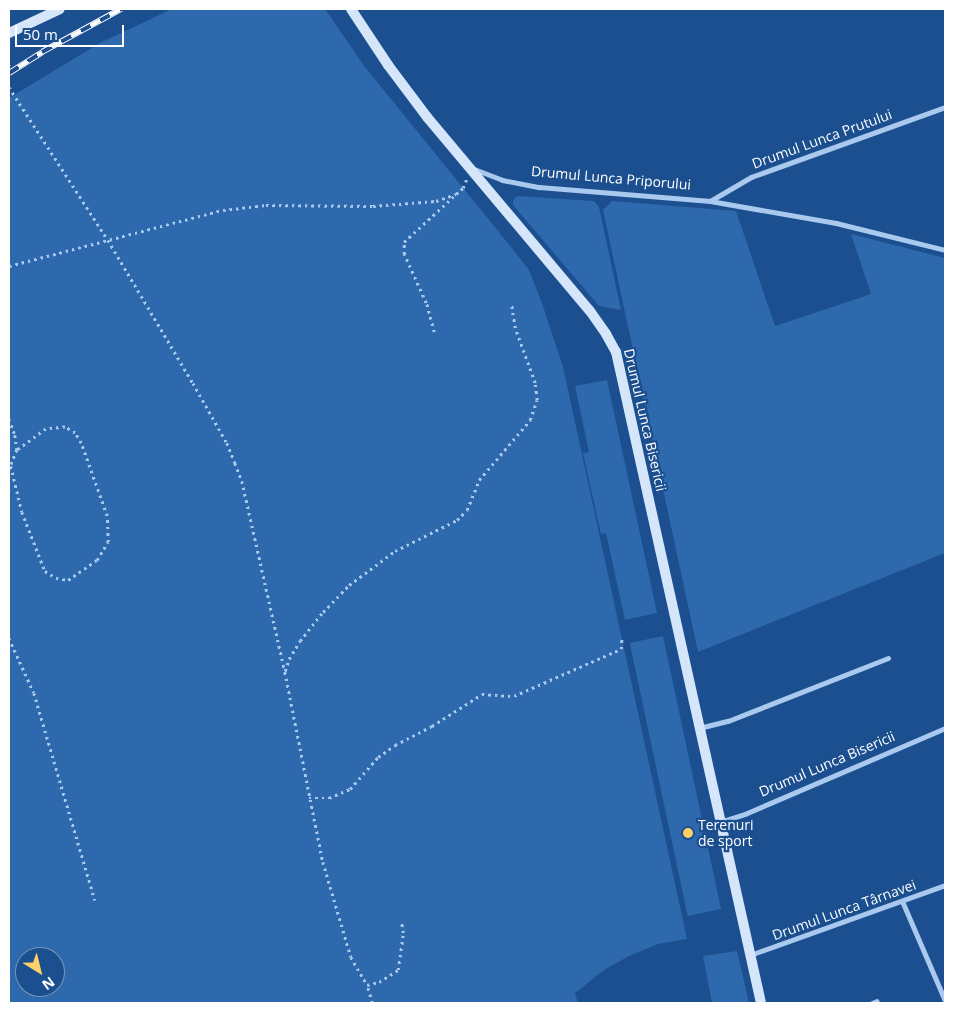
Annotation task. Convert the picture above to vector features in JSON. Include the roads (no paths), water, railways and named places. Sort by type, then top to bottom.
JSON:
[{"type":"street","points":[[9,33],[60,9]]},
{"type":"street","name":"Drumul Lunca Priporului","points":[[351,9],[411,97],[466,165],[502,180],[539,187],[710,201],[836,223],[945,250]]},
{"type":"street","name":"Drumul Lunca Prutului","points":[[710,201],[751,177],[945,107]]},
{"type":"street","name":"Drumul Lunca Bisericii","points":[[466,165],[590,311],[616,352],[626,390],[698,728],[761,1003]]},
{"type":"street","points":[[698,728],[728,721],[888,658]]},
{"type":"street","name":"Drumul Lunca Bisericii","points":[[720,822],[747,813],[945,728]]},
{"type":"street","name":"Drumul Lunca Târnavei","points":[[750,955],[945,885]]},
{"type":"street","points":[[902,901],[945,1001]]},
{"type":"railway","points":[[9,73],[42,52],[121,9]]},
{"type":"place","name":"Terenuri de sport","points":[[688,833]]}]
